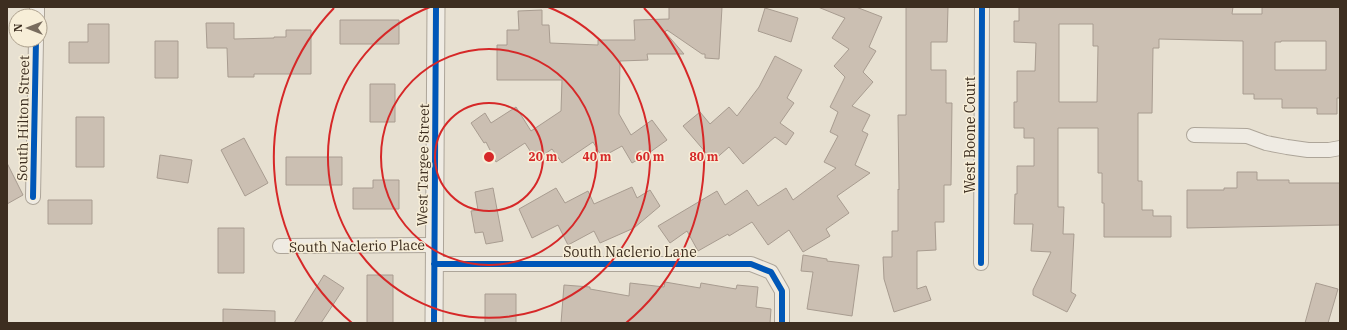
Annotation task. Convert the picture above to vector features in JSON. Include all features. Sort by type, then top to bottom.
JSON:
[{"type":"street","name":"West Targee Street","points":[[434,323],[436,7]]},
{"type":"street","name":"West Boone Court","points":[[981,263],[982,7]]},
{"type":"street","name":"South Hilton Street","points":[[34,197],[36,48]]},
{"type":"street","points":[[1194,135],[1247,136],[1266,143],[1308,150],[1329,150],[1340,148]]},
{"type":"street","name":"South Naclerio Place","points":[[280,246],[434,245]]},
{"type":"street","name":"South Naclerio Lane","points":[[434,264],[751,264],[771,272],[782,291],[782,323]]},
{"type":"building","points":[[669,7],[722,7],[719,59],[705,58],[705,54],[702,54],[667,30],[665,32],[684,54],[647,54],[648,60],[620,61],[619,114],[631,135],[652,120],[667,140],[632,163],[622,146],[602,157],[593,142],[562,163],[552,149],[536,160],[525,143],[496,162],[486,142],[484,143],[471,123],[485,113],[491,123],[516,107],[531,131],[561,111],[562,80],[497,80],[497,45],[507,45],[507,30],[519,30],[518,11],[542,10],[542,25],[549,25],[550,43],[598,45],[598,40],[635,40],[634,20],[669,19]]},
{"type":"building","points":[[818,7],[856,7],[882,17],[869,47],[876,51],[863,72],[873,82],[852,106],[870,115],[862,131],[868,134],[855,165],[870,173],[837,196],[849,213],[826,229],[830,236],[803,252],[789,230],[768,245],[752,222],[729,236],[728,234],[698,251],[687,231],[670,243],[658,226],[717,191],[725,205],[747,190],[758,206],[786,188],[793,200],[836,168],[824,162],[838,136],[830,132],[838,112],[830,107],[845,77],[834,66],[849,49],[832,38],[845,18]]},
{"type":"building","points":[[906,7],[948,7],[947,42],[931,42],[931,70],[946,70],[946,103],[952,103],[951,185],[944,185],[944,222],[935,222],[936,250],[917,251],[917,289],[926,286],[931,300],[894,312],[884,279],[883,257],[892,257],[892,231],[898,231],[898,115],[906,115]]},
{"type":"building","points":[[1019,7],[1233,7],[1232,14],[1262,14],[1262,7],[1340,7],[1340,98],[1337,98],[1337,114],[1317,114],[1317,108],[1282,108],[1282,99],[1254,99],[1254,94],[1243,94],[1243,41],[1159,39],[1159,48],[1153,48],[1152,113],[1138,113],[1138,181],[1142,181],[1142,210],[1153,210],[1153,216],[1171,216],[1171,237],[1104,237],[1102,173],[1098,173],[1098,128],[1058,128],[1058,207],[1064,207],[1063,234],[1074,234],[1071,292],[1076,295],[1067,312],[1033,295],[1033,290],[1051,252],[1031,251],[1033,224],[1014,224],[1015,194],[1017,194],[1017,166],[1034,166],[1034,138],[1024,138],[1024,128],[1014,128],[1014,102],[1017,102],[1017,71],[1035,71],[1036,43],[1014,42],[1014,21],[1019,21]],"holes":[[[1059,24],[1093,24],[1093,46],[1098,46],[1097,102],[1059,102]],[[1326,41],[1326,70],[1275,70],[1275,42]]]},
{"type":"building","points":[[765,8],[798,18],[791,42],[758,31]]},
{"type":"building","points":[[340,20],[399,20],[399,44],[340,44]]},
{"type":"building","points":[[206,23],[234,23],[234,39],[286,37],[286,30],[311,30],[311,74],[254,74],[254,77],[228,77],[227,48],[207,48]]},
{"type":"building","points":[[88,24],[109,24],[109,63],[69,63],[69,42],[88,42]]},
{"type":"building","points":[[155,41],[178,41],[178,78],[155,78]]},
{"type":"building","points":[[775,56],[802,70],[787,98],[794,103],[780,123],[794,133],[786,145],[775,137],[743,164],[729,147],[713,161],[683,126],[700,112],[710,124],[729,107],[737,116],[759,87]]},
{"type":"building","points":[[370,84],[395,84],[395,122],[370,122]]},
{"type":"building","points":[[76,117],[104,117],[104,167],[76,167]]},
{"type":"building","points":[[244,138],[268,183],[245,196],[221,150]]},
{"type":"building","points":[[160,155],[192,160],[188,183],[157,178]]},
{"type":"building","points":[[286,157],[342,157],[342,185],[286,185]]},
{"type":"building","points":[[7,163],[23,195],[7,204]]},
{"type":"building","points":[[1237,172],[1257,172],[1257,180],[1289,180],[1289,183],[1340,183],[1340,225],[1187,228],[1187,190],[1224,190],[1224,188],[1237,188]]},
{"type":"building","points":[[373,180],[399,180],[399,209],[353,209],[353,188],[373,188]]},
{"type":"building","points":[[632,187],[637,198],[650,190],[660,206],[634,228],[600,243],[594,231],[568,245],[558,225],[532,238],[519,209],[556,188],[565,203],[588,191],[594,204]]},
{"type":"building","points":[[493,188],[503,241],[486,244],[483,232],[475,233],[471,211],[478,210],[475,192]]},
{"type":"building","points":[[48,200],[92,200],[92,224],[48,224]]},
{"type":"building","points":[[218,228],[244,228],[244,273],[218,273]]},
{"type":"building","points":[[803,255],[827,259],[827,261],[859,265],[852,316],[807,309],[813,272],[801,271]]},
{"type":"building","points":[[324,275],[344,288],[321,323],[294,323]]},
{"type":"building","points":[[367,275],[393,275],[393,323],[367,323]]},
{"type":"building","points":[[665,282],[700,288],[701,283],[736,289],[737,285],[758,287],[756,307],[771,309],[770,323],[561,323],[564,285],[590,287],[590,289],[629,296],[630,283],[664,287]]},
{"type":"building","points":[[1316,283],[1338,289],[1328,323],[1305,323]]},
{"type":"building","points":[[485,294],[516,294],[516,323],[485,323]]},
{"type":"building","points":[[223,309],[275,311],[275,323],[223,323]]},
{"type":"cycle path","points":[[434,323],[436,7]]},
{"type":"cycle path","points":[[981,263],[982,7]]},
{"type":"cycle path","points":[[33,197],[36,48]]},
{"type":"cycle path","points":[[434,264],[751,264],[771,272],[782,291],[782,323]]}]
